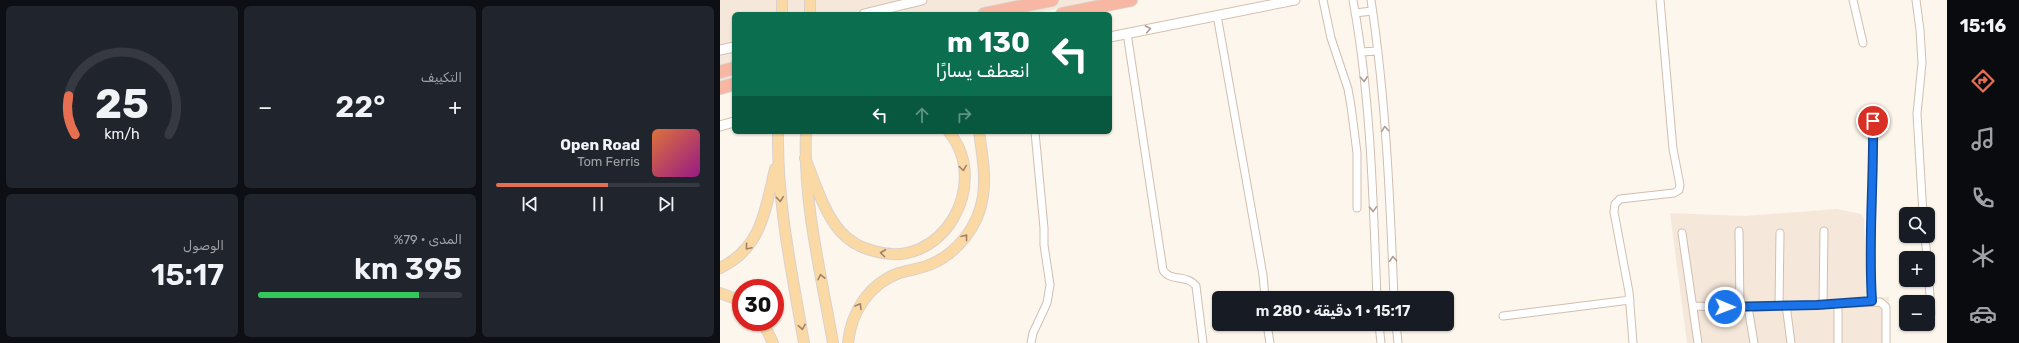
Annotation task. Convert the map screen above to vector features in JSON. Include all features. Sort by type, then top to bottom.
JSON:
[{"type":"highway","points":[[994,12],[1052,0]]},
{"type":"highway","points":[[1072,12],[1131,0]]},
{"type":"highway","points":[[720,72],[732,69]]},
{"type":"highway","points":[[720,88],[732,85]]},
{"type":"main road","points":[[778,134],[778,184],[784,231],[804,343]]},
{"type":"main road","points":[[806,134],[805,158],[813,233],[833,343]]},
{"type":"main road","points":[[805,158],[832,221],[841,232],[852,242],[865,249],[879,253],[893,254],[908,252],[922,248],[939,236],[948,227],[957,212],[963,194],[964,169],[962,157],[950,134]]},
{"type":"main road","points":[[848,343],[852,322],[856,311],[870,292],[888,278],[928,266],[942,259],[954,249],[973,226],[979,212],[985,182],[979,134]]},
{"type":"main road","points":[[720,268],[741,255],[757,234],[778,158]]},
{"type":"main road","points":[[720,293],[732,298]]},
{"type":"main road","points":[[767,331],[773,343]]},
{"type":"street","points":[[872,12],[922,0]]},
{"type":"street","points":[[1112,37],[1295,0]]},
{"type":"street","points":[[1324,0],[1331,38],[1348,89],[1351,106],[1357,153],[1357,208]]},
{"type":"street","points":[[1353,0],[1361,52],[1372,194],[1377,291]]},
{"type":"street","points":[[1371,0],[1378,51],[1389,186],[1394,291]]},
{"type":"street","points":[[1633,343],[1628,281],[1614,212],[1615,204],[1620,198],[1674,193],[1679,190],[1680,185],[1673,149],[1660,0]]},
{"type":"street","points":[[1853,0],[1863,43]]},
{"type":"street","points":[[1916,0],[1922,63],[1917,114],[1923,207]]},
{"type":"street","points":[[1355,13],[1372,11]]},
{"type":"street","points":[[1217,15],[1262,268],[1264,291]]},
{"type":"street","points":[[1128,33],[1164,270],[1166,274],[1171,277],[1188,279],[1196,286],[1203,343]]},
{"type":"street","points":[[720,50],[732,47]]},
{"type":"street","points":[[1361,52],[1378,51]]},
{"type":"street","points":[[1872,301],[1870,258],[1874,177],[1873,121]]},
{"type":"street","points":[[720,126],[732,123]]},
{"type":"street","points":[[1031,343],[1033,333],[1047,303],[1050,285],[1044,240],[1035,134]]},
{"type":"street","points":[[1739,231],[1740,308]]},
{"type":"street","points":[[1823,305],[1824,231]]},
{"type":"street","points":[[1682,233],[1694,306],[1698,343]]},
{"type":"street","points":[[1780,233],[1783,306],[1791,343]]},
{"type":"street","points":[[1503,316],[1630,300]]},
{"type":"street","points":[[1694,306],[1740,308],[1823,305],[1872,301],[1880,302],[1886,307],[1886,343]]},
{"type":"street","points":[[1838,304],[1838,343]]},
{"type":"street","points":[[1748,307],[1754,343]]},
{"type":"street","points":[[1268,331],[1270,343]]},
{"type":"street","points":[[1380,331],[1381,343]]},
{"type":"street","points":[[1397,331],[1398,343]]},
{"type":"shaded area","points":[[720,0],[1103,0],[1043,12],[732,12],[732,82],[720,85]]},
{"type":"shaded area","points":[[1837,209],[1861,214],[1864,218],[1867,294],[1869,298],[1889,297],[1890,343],[1687,343],[1670,213],[1745,216]]},
{"type":"route","points":[[1725,307],[1740,308],[1786,305],[1817,305],[1872,301],[1870,258],[1874,177],[1873,121]]}]
